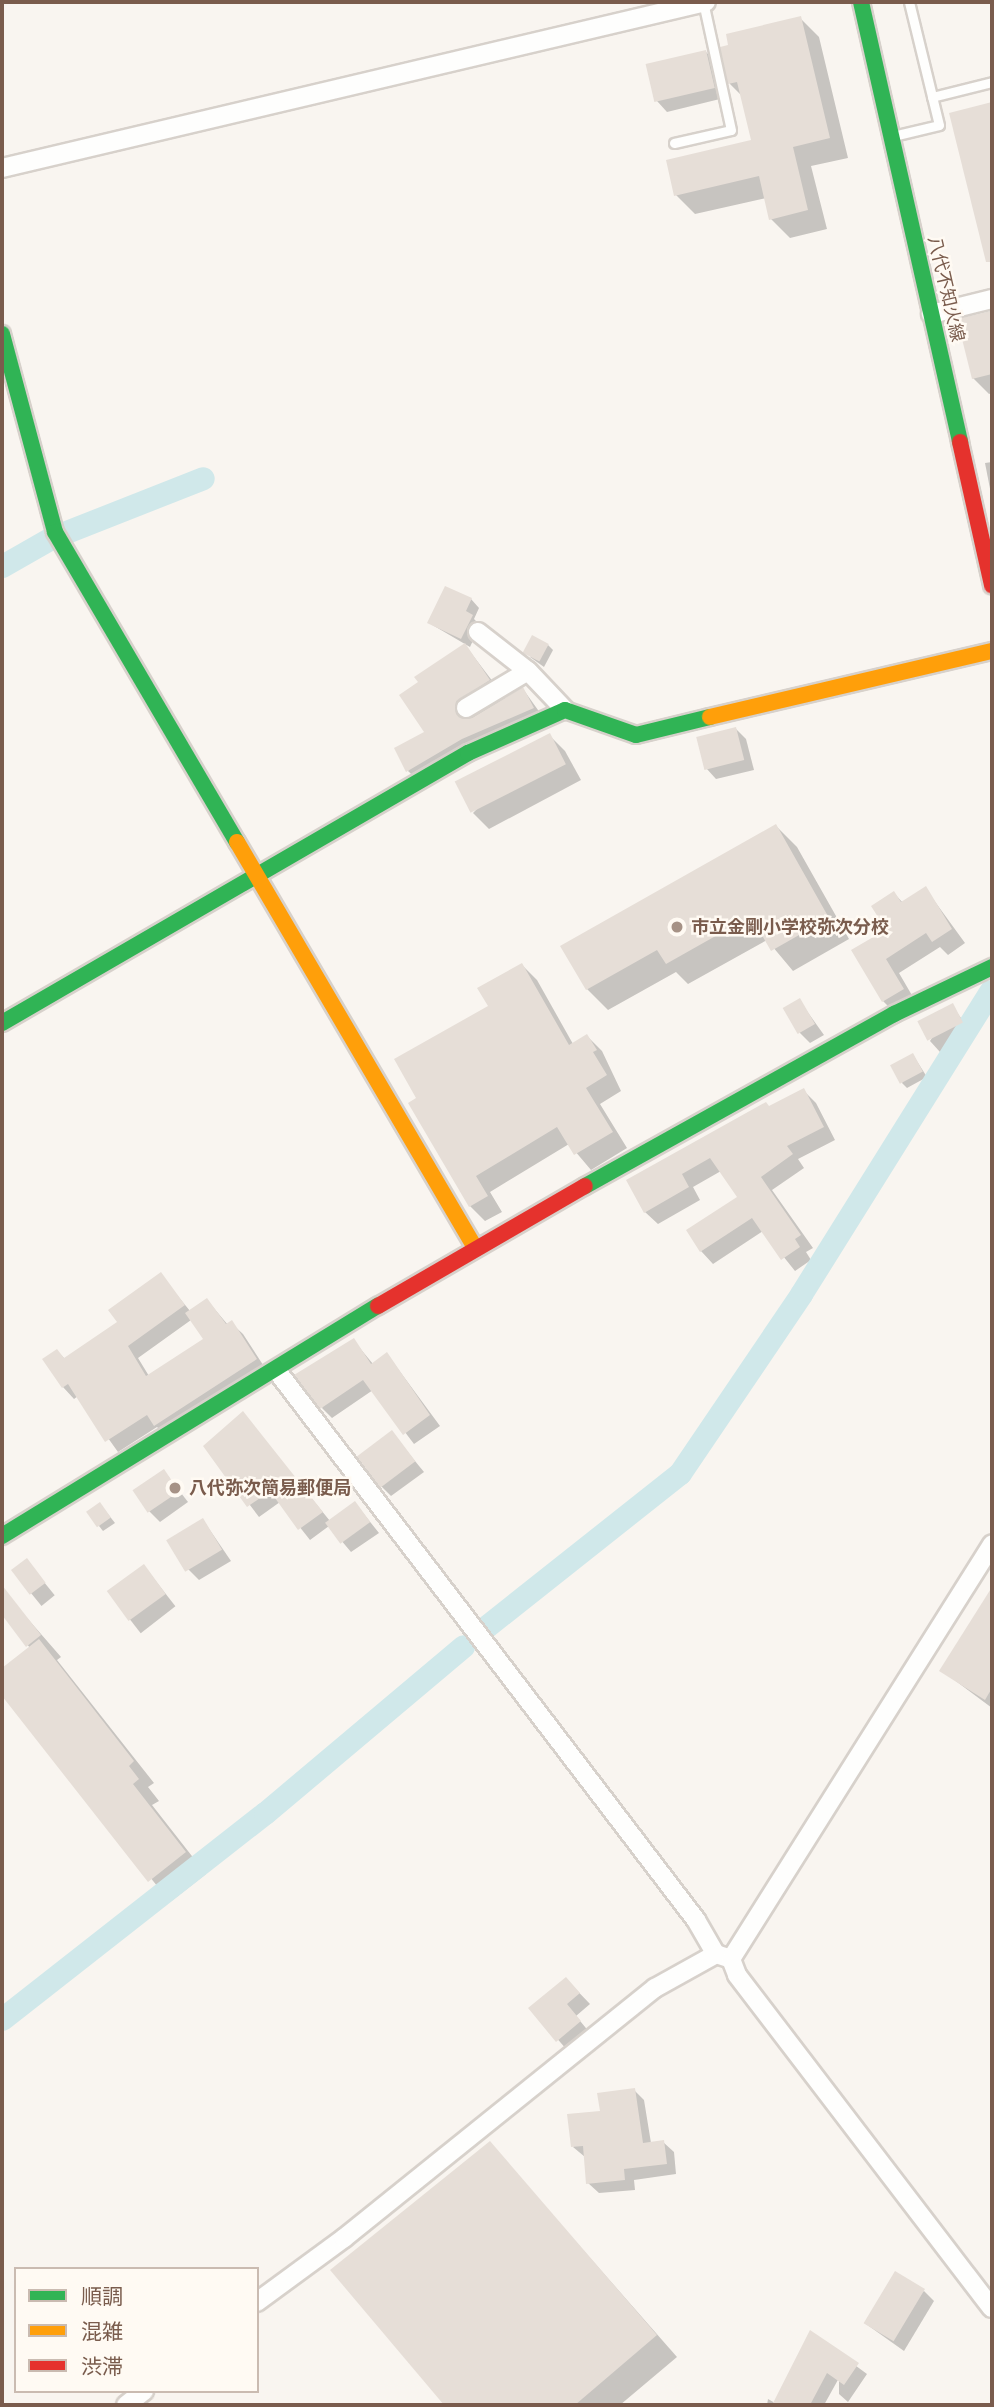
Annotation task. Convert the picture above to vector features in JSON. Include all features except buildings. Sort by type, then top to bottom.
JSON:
[{"type":"street","points":[[2,168],[704,2]]},
{"type":"street","name":"八代不知火線","points":[[861,2],[992,585]]},
{"type":"street","points":[[932,314],[992,299]]},
{"type":"street","points":[[2,334],[55,532],[475,1247]]},
{"type":"street","points":[[478,632],[528,671],[565,709],[636,734],[992,651]]},
{"type":"street","points":[[466,708],[528,671]]},
{"type":"street","points":[[2,1023],[468,753],[565,709]]},
{"type":"street","points":[[2,1536],[277,1371],[475,1247],[894,1014],[992,967]]},
{"type":"street","points":[[277,1371],[992,2308]]},
{"type":"street","points":[[259,2300],[355,2230],[655,1988],[724,1957],[992,1544]]},
{"type":"street","points":[[126,2405],[141,2393]]},
{"type":"lane","points":[[674,143],[731,130],[704,2]]},
{"type":"lane","points":[[891,136],[939,125],[909,2]]},
{"type":"lane","points":[[932,97],[992,82]]},
{"type":"waterway","points":[[2,566],[51,538],[203,478]]},
{"type":"waterway","points":[[487,1626],[680,1473],[801,1294],[990,991]]},
{"type":"waterway","points":[[2,2019],[265,1813],[463,1646]]},
{"type":"traffic: fast","points":[[861,2],[960,442]]},
{"type":"traffic: fast","points":[[2,334],[55,532],[237,842]]},
{"type":"traffic: fast","points":[[2,1023],[468,753],[565,710],[636,735],[710,717]]},
{"type":"traffic: fast","points":[[585,1186],[894,1014],[992,967]]},
{"type":"traffic: fast","points":[[2,1536],[378,1306]]},
{"type":"traffic: slow","points":[[710,717],[992,651]]},
{"type":"traffic: slow","points":[[237,842],[475,1247]]},
{"type":"traffic: jam","points":[[960,442],[992,585]]},
{"type":"traffic: jam","points":[[378,1306],[585,1186]]},
{"type":"place","name":"市立金剛小学校弥次分校","points":[[677,927]]},
{"type":"place","name":"八代弥次簡易郵便局","points":[[175,1488]]}]
